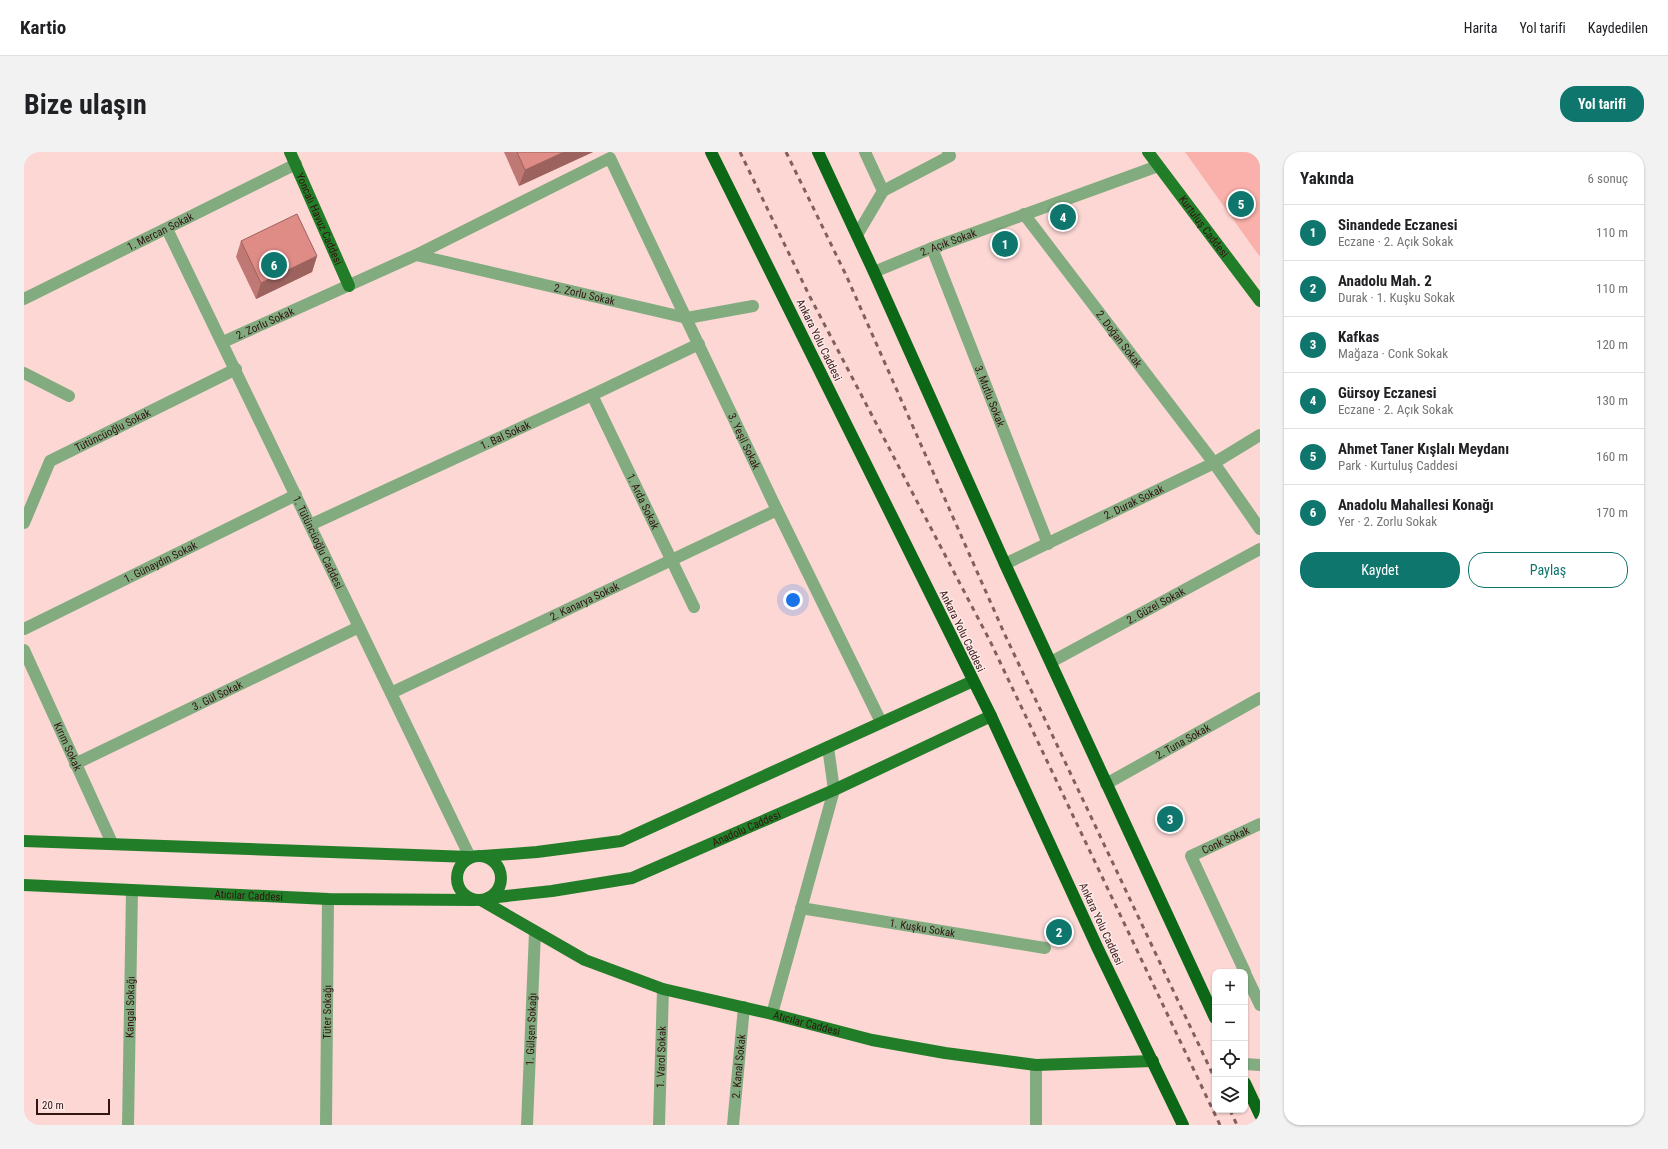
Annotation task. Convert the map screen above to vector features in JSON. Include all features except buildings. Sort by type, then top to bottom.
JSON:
[{"type":"highway","name":"Ankara Yolu Caddesi","points":[[710,152],[991,716],[1098,948],[1183,1125]]},
{"type":"highway","points":[[818,152],[874,272],[1005,564],[1212,1012]]},
{"type":"highway","points":[[1153,1061],[1177,1125]]},
{"type":"highway","points":[[1248,1089],[1260,1115]]},
{"type":"main road","name":"Yoncalı Havuz Caddesi","points":[[290,152],[349,286]]},
{"type":"main road","name":"Kurtuluş Caddesi","points":[[1148,152],[1260,301]]},
{"type":"main road","points":[[24,841],[470,857],[537,852],[621,841],[973,681]]},
{"type":"main road","name":"Anadolu Caddesi","points":[[481,899],[552,891],[632,878],[834,790],[991,716]]},
{"type":"main road","points":[[470,857],[459,866],[456,872],[456,880],[462,892],[481,899],[499,887],[501,872],[498,865],[492,860],[483,856]]},
{"type":"main road","name":"Atıcılar Caddesi","points":[[24,885],[328,899],[481,899],[585,960],[663,989],[744,1007],[872,1040],[945,1053],[1036,1065],[1153,1061]]},
{"type":"street","points":[[865,152],[883,191]]},
{"type":"street","points":[[857,235],[883,191],[950,156],[948,152]]},
{"type":"street","name":"2. Zorlu Sokak","points":[[223,342],[416,255],[610,158]]},
{"type":"street","name":"3. Yeşil Sokak","points":[[610,158],[777,510],[881,722]]},
{"type":"street","name":"1. Mercan Sokak","points":[[24,299],[296,164]]},
{"type":"street","name":"2. Açık Sokak","points":[[874,272],[932,248],[1158,166]]},
{"type":"street","name":"2. Doğan Sokak","points":[[1024,214],[1214,463]]},
{"type":"street","name":"1. Tütüncüoğlu Caddesi","points":[[167,229],[223,342],[470,857]]},
{"type":"street","name":"3. Mutlu Sokak","points":[[932,248],[1048,544]]},
{"type":"street","name":"2. Zorlu Sokak","points":[[416,255],[687,318],[753,306]]},
{"type":"street","name":"1. Bal Sokak","points":[[310,525],[699,344]]},
{"type":"street","name":"Tütüncüoğlu Sokak","points":[[24,523],[50,461],[236,369]]},
{"type":"street","points":[[24,373],[69,396]]},
{"type":"street","name":"1. Arda Sokak","points":[[592,395],[694,607]]},
{"type":"street","name":"2. Durak Sokak","points":[[1005,564],[1214,463],[1260,435]]},
{"type":"street","points":[[1214,463],[1260,529]]},
{"type":"street","name":"1. Günaydın Sokak","points":[[24,629],[296,494]]},
{"type":"street","name":"2. Kanarya Sokak","points":[[391,693],[777,510]]},
{"type":"street","name":"2. Güzel Sokak","points":[[1051,662],[1260,549]]},
{"type":"street","name":"3. Gül Sokak","points":[[75,764],[359,627]]},
{"type":"street","name":"Kırım Sokak","points":[[24,650],[112,843]]},
{"type":"street","name":"2. Tuna Sokak","points":[[1106,784],[1260,698]]},
{"type":"street","points":[[772,1014],[834,790],[828,747]]},
{"type":"street","name":"Conk Sokak","points":[[1244,969],[1191,856],[1260,824]]},
{"type":"street","name":"Kangal Sokağı","points":[[128,1125],[132,890]]},
{"type":"street","name":"Tüter Sokağı","points":[[326,1125],[328,899]]},
{"type":"street","name":"1. Kuşku Sokak","points":[[801,908],[1045,948]]},
{"type":"street","name":"1. Gülşen Sokağı","points":[[526,1125],[535,932]]},
{"type":"street","points":[[1248,979],[1260,1005]]},
{"type":"street","name":"1. Varol Sokak","points":[[659,1125],[663,989]]},
{"type":"street","name":"2. Kanal Sokak","points":[[733,1125],[744,1007]]},
{"type":"street","points":[[1248,1064],[1260,1065]]},
{"type":"street","points":[[1036,1065],[1036,1125]]},
{"type":"shaded area","points":[[1185,152],[1260,152],[1260,257]]},
{"type":"railway","points":[[740,152],[809,295],[990,641],[1220,1125]]},
{"type":"railway","points":[[786,152],[846,275],[1005,635],[1214,1077]]},
{"type":"railway","points":[[1231,1113],[1237,1125]]},
{"type":"place","name":"Ahmet Taner Kışlalı Meydanı","points":[[1241,204]]},
{"type":"place","name":"Gürsoy Eczanesi","points":[[1063,217]]},
{"type":"place","name":"Sinandede Eczanesi","points":[[1005,244]]},
{"type":"place","name":"Anadolu Mahallesi Konağı","points":[[274,265]]},
{"type":"place","name":"Kafkas","points":[[1170,819]]},
{"type":"place","name":"Anadolu Mah. 2","points":[[1059,932]]}]
